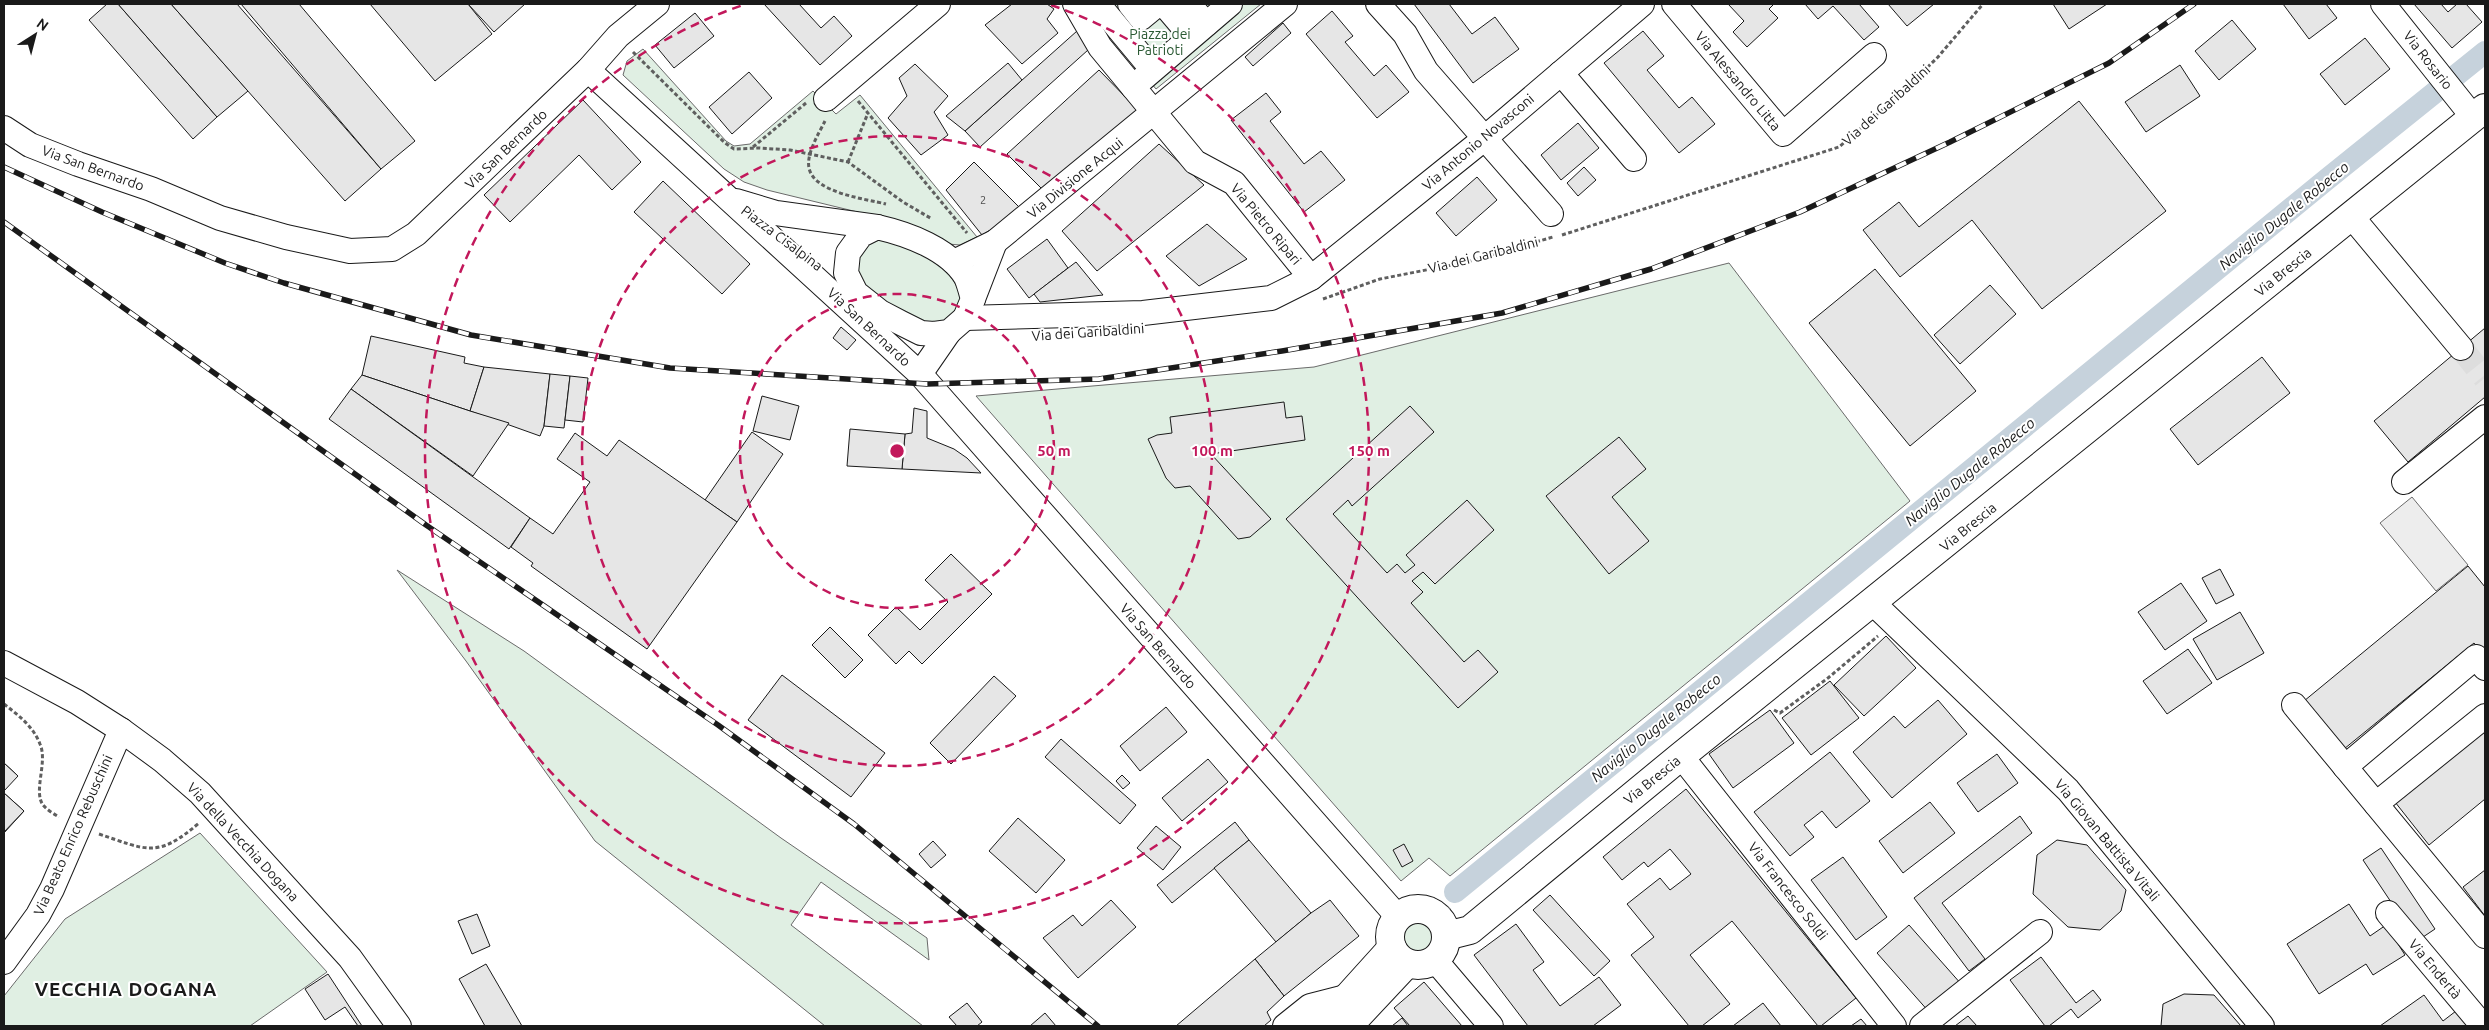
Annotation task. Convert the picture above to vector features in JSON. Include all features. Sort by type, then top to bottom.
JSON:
[{"type":"main road","name":"Via Brescia","points":[[1420,952],[1470,930],[1681,756],[2352,217],[2479,112]]},
{"type":"main road","points":[[1319,1026],[1349,996],[1420,952],[1440,919],[1424,909],[1406,912],[1398,917],[1390,932],[1420,952]]},
{"type":"street","points":[[588,70],[618,36],[657,4]]},
{"type":"street","points":[[826,109],[938,4]]},
{"type":"street","points":[[1074,4],[1100,47],[1154,112],[1285,4]]},
{"type":"street","points":[[1098,4],[1152,70]]},
{"type":"street","points":[[1130,4],[1141,18],[1158,4]]},
{"type":"street","points":[[1169,4],[1168,9],[1190,37]]},
{"type":"street","points":[[1189,4],[1190,37],[1195,78]]},
{"type":"street","points":[[1133,87],[1230,4]]},
{"type":"street","points":[[1378,4],[1405,34],[1426,71],[1551,214]]},
{"type":"street","name":"Via Antonio Novasconi","points":[[1314,290],[1485,137],[1642,4]]},
{"type":"street","name":"Via Alessandro Litta","points":[[1674,4],[1783,134],[1874,55]]},
{"type":"street","name":"Via Rosario","points":[[2383,4],[2454,93],[2479,112]]},
{"type":"street","name":"Via San Bernardo","points":[[4,128],[38,148],[151,189],[220,218],[286,237],[350,251],[392,249],[416,234],[588,70],[920,374],[1398,917]]},
{"type":"street","points":[[1561,73],[1634,159]]},
{"type":"street","name":"Via Pietro Ripari","points":[[1154,112],[1195,162],[1234,183],[1314,290]]},
{"type":"street","name":"Via Divisione Acqui","points":[[954,262],[986,247],[1154,112]]},
{"type":"street","name":"Piazza Cisalpina","points":[[732,200],[776,212],[878,227],[900,232],[923,243],[954,262],[966,278],[962,316],[921,333],[880,312],[732,200]]},
{"type":"street","points":[[2352,217],[2461,348]]},
{"type":"street","name":"Piazza Cisalpina","points":[[856,294],[846,273],[848,253],[861,235],[878,227]]},
{"type":"street","name":"Via San Bernardo","points":[[920,374],[962,316],[986,247]]},
{"type":"street","name":"Via dei Garibaldini","points":[[962,316],[1143,313],[1271,298],[1314,290]]},
{"type":"street","points":[[2404,482],[2485,417]]},
{"type":"street","name":"Via Giovan Battista Vitali","points":[[1873,603],[2068,790],[2262,1026]]},
{"type":"street","points":[[2345,767],[2476,657],[2485,668]]},
{"type":"street","name":"Via della Vecchia Dogana","points":[[4,663],[77,702],[121,730],[162,760],[200,793],[350,958],[399,1026]]},
{"type":"street","points":[[2294,706],[2485,936]]},
{"type":"street","points":[[2376,804],[2485,716]]},
{"type":"street","name":"Via Beato Enrico Rebuschini","points":[[4,962],[38,915],[121,730]]},
{"type":"street","name":"Via Francesco Soldi","points":[[1681,756],[1894,1026]]},
{"type":"street","name":"Via Endertà","points":[[2388,913],[2483,1026]]},
{"type":"street","points":[[1922,1026],[2040,932]]},
{"type":"street","points":[[1351,1026],[1420,952],[1491,1026]]},
{"type":"street","points":[[1285,1026],[1310,1006],[1349,996]]},
{"type":"path","name":"Via dei Garibaldini","points":[[1314,290],[1467,262],[1568,233],[1839,147],[1895,100],[1938,57],[1983,4]]},
{"type":"path","points":[[618,36],[725,143],[734,149],[752,148],[812,153],[848,162],[903,202],[939,224]]},
{"type":"path","points":[[752,148],[820,91],[826,109],[809,168],[815,178],[825,188],[890,205]]},
{"type":"path","points":[[853,94],[973,240],[986,247]]},
{"type":"path","points":[[848,162],[868,113]]},
{"type":"path","points":[[907,210],[932,219]]},
{"type":"path","points":[[4,704],[19,715],[41,744],[44,760],[40,793],[43,805],[61,819],[78,827],[145,850],[164,847]]},
{"type":"green space","name":"Piazza dei Patrioti","points":[[1086,4],[1261,4],[1156,89]]},
{"type":"green space","points":[[643,49],[726,141],[734,146],[750,144],[813,91],[836,114],[860,95],[977,237],[960,245],[948,244],[874,216],[767,190],[744,182],[724,169],[623,75],[627,61]]},
{"type":"green space","points":[[880,237],[918,252],[940,265],[949,274],[962,299],[956,312],[945,321],[923,323],[886,303],[864,287],[856,271],[858,256],[868,243]]},
{"type":"green space","points":[[1729,263],[1910,501],[1450,876],[1429,858],[1401,881],[976,396],[1314,367]]},
{"type":"green space","points":[[397,570],[524,651],[781,838],[927,938],[929,960],[821,882],[791,925],[923,1026],[825,1026],[595,841],[466,661]]},
{"type":"green space","points":[[200,833],[327,972],[250,1026],[4,1026],[4,996],[65,919]]},
{"type":"green space","points":[[1418,922],[1429,926],[1433,937],[1429,948],[1418,952],[1407,948],[1403,937],[1407,926]]},
{"type":"shaded area","points":[[2412,497],[2468,565],[2436,591],[2380,523]]},
{"type":"building","points":[[107,4],[118,4],[217,117],[193,139],[89,20]]},
{"type":"building","points":[[118,4],[171,4],[248,91],[217,117]]},
{"type":"building","points":[[171,4],[237,4],[381,169],[345,201]]},
{"type":"building","points":[[241,4],[299,4],[415,141],[381,169]]},
{"type":"building","points":[[370,4],[468,4],[492,34],[435,81]]},
{"type":"building","points":[[468,4],[525,4],[494,32]]},
{"type":"building","points":[[764,4],[799,4],[821,28],[834,16],[852,36],[820,65]]},
{"type":"building","points":[[1012,4],[1047,4],[1054,9],[1047,19],[1058,33],[1022,64],[985,25]]},
{"type":"building","points":[[1414,4],[1449,4],[1472,34],[1495,17],[1519,49],[1473,83]]},
{"type":"building","points":[[1728,4],[1774,4],[1769,9],[1778,18],[1747,47],[1733,32],[1744,21]]},
{"type":"building","points":[[1805,4],[1859,4],[1879,27],[1864,40],[1833,6],[1818,19]]},
{"type":"building","points":[[1888,4],[1934,4],[1907,26]]},
{"type":"building","points":[[2053,4],[2107,4],[2069,29]]},
{"type":"building","points":[[2283,4],[2326,4],[2337,18],[2309,39]]},
{"type":"building","points":[[2414,4],[2441,4],[2448,12],[2457,4],[2466,4],[2482,22],[2452,48]]},
{"type":"building","points":[[1332,11],[1353,36],[1345,42],[1374,76],[1386,65],[1409,92],[1377,118],[1306,34]]},
{"type":"building","points":[[695,13],[714,36],[674,68],[655,45]]},
{"type":"building","points":[[2232,20],[2256,49],[2219,80],[2195,51]]},
{"type":"building","points":[[1283,23],[1291,33],[1253,66],[1245,57]]},
{"type":"building","points":[[1077,31],[1088,50],[980,147],[965,131]]},
{"type":"building","points":[[1643,31],[1664,56],[1647,70],[1679,108],[1692,97],[1715,124],[1679,153],[1604,63]]},
{"type":"building","points":[[2365,38],[2390,69],[2345,105],[2320,74]]},
{"type":"building","points":[[1008,63],[1022,80],[965,131],[946,116]]},
{"type":"building","points":[[915,64],[948,96],[934,112],[948,135],[921,155],[888,118],[907,96],[899,78]]},
{"type":"building","points":[[2180,65],[2200,96],[2146,132],[2125,102]]},
{"type":"building","points":[[1099,70],[1139,111],[1042,189],[1007,154]]},
{"type":"building","points":[[749,72],[772,98],[732,134],[709,107]]},
{"type":"building","points":[[1266,93],[1281,112],[1270,121],[1304,164],[1321,151],[1345,180],[1304,212],[1231,120]]},
{"type":"building","points":[[583,100],[641,162],[612,190],[579,155],[510,222],[484,195]]},
{"type":"building","points":[[2079,101],[2166,211],[2042,309],[1972,220],[1900,277],[1863,230],[1899,202],[1919,227]]},
{"type":"building","points":[[1578,123],[1599,148],[1561,180],[1541,155]]},
{"type":"building","points":[[1159,144],[1204,185],[1097,271],[1062,231]]},
{"type":"building","points":[[974,162],[1023,211],[982,235],[946,190]]},
{"type":"building","points":[[1584,167],[1596,180],[1578,196],[1567,183]]},
{"type":"building","points":[[1477,177],[1497,200],[1456,236],[1436,213]]},
{"type":"building","points":[[663,181],[750,264],[722,294],[634,212]]},
{"type":"building","points":[[1207,224],[1247,259],[1199,286],[1166,256]]},
{"type":"building","points":[[1047,239],[1068,268],[1029,298],[1007,269]]},
{"type":"building","points":[[1076,262],[1103,295],[1040,302],[1034,294]]},
{"type":"building","points":[[1875,269],[1976,391],[1910,446],[1809,323]]},
{"type":"building","points":[[1990,285],[2016,314],[1960,364],[1934,335]]},
{"type":"building","points":[[841,327],[856,340],[847,350],[833,338]]},
{"type":"building","points":[[2485,328],[2485,397],[2408,462],[2374,421]]},
{"type":"building","points":[[371,336],[465,357],[464,363],[484,367],[470,411],[362,375]]},
{"type":"building","points":[[2262,357],[2290,393],[2198,465],[2170,429]]},
{"type":"building","points":[[484,367],[550,374],[544,426],[540,436],[470,411]]},
{"type":"building","points":[[550,374],[570,376],[564,428],[544,426]]},
{"type":"building","points":[[362,375],[509,423],[473,476],[351,389]]},
{"type":"building","points":[[570,376],[588,378],[583,422],[565,420]]},
{"type":"building","points":[[351,389],[530,518],[509,549],[329,419]]},
{"type":"building","points":[[762,396],[799,406],[790,440],[753,431]]},
{"type":"building","points":[[1284,402],[1286,418],[1302,416],[1305,440],[1211,454],[1271,519],[1250,537],[1238,539],[1190,486],[1175,488],[1166,478],[1148,439],[1157,435],[1172,433],[1170,417]]},
{"type":"building","points":[[1410,406],[1434,432],[1352,506],[1348,500],[1333,514],[1387,573],[1397,564],[1405,573],[1415,565],[1406,555],[1467,500],[1494,530],[1435,584],[1423,572],[1412,581],[1423,592],[1411,603],[1464,662],[1478,650],[1498,672],[1458,708],[1286,519]]},
{"type":"building","points":[[914,408],[927,411],[927,438],[954,449],[967,458],[981,473],[902,469],[905,434],[912,433]]},
{"type":"building","points":[[850,429],[905,434],[902,469],[847,466]]},
{"type":"building","points":[[752,432],[783,454],[737,522],[705,500]]},
{"type":"building","points":[[575,433],[607,456],[619,440],[737,522],[647,649],[531,566],[533,563],[511,547],[530,518],[553,534],[590,482],[557,459]]},
{"type":"building","points":[[1619,437],[1646,469],[1612,497],[1649,541],[1609,574],[1546,496]]},
{"type":"building","points":[[951,554],[992,594],[922,664],[909,651],[896,664],[868,635],[896,607],[920,630],[948,602],[925,580]]},
{"type":"building","points":[[2468,566],[2485,587],[2485,656],[2474,643],[2344,749],[2304,701]]},
{"type":"building","points":[[2220,569],[2234,595],[2216,604],[2202,578]]},
{"type":"building","points":[[2181,583],[2207,621],[2165,650],[2138,612]]},
{"type":"building","points":[[2240,612],[2264,653],[2217,680],[2193,639]]},
{"type":"building","points":[[830,627],[863,660],[845,678],[812,645]]},
{"type":"building","points":[[1886,636],[1916,668],[1864,716],[1834,685]]},
{"type":"building","points":[[2188,649],[2212,683],[2167,714],[2143,681]]},
{"type":"building","points":[[782,675],[885,753],[851,797],[748,720]]},
{"type":"building","points":[[994,676],[1016,696],[951,764],[930,743]]},
{"type":"building","points":[[1830,681],[1859,718],[1811,755],[1782,718]]},
{"type":"building","points":[[1938,700],[1967,734],[1892,798],[1853,752],[1894,716],[1905,728]]},
{"type":"building","points":[[1166,707],[1187,732],[1140,771],[1120,746]]},
{"type":"building","points":[[1770,710],[1794,743],[1733,788],[1709,754]]},
{"type":"building","points":[[2485,728],[2485,799],[2429,845],[2395,802]]},
{"type":"building","points":[[1061,739],[1136,805],[1120,824],[1045,757]]},
{"type":"building","points":[[1830,752],[1870,801],[1836,828],[1822,811],[1804,825],[1814,837],[1790,856],[1754,812]]},
{"type":"building","points":[[1997,754],[2018,783],[1978,812],[1957,783]]},
{"type":"building","points":[[1208,759],[1228,782],[1182,821],[1162,798]]},
{"type":"building","points":[[4,763],[17,775],[4,790]]},
{"type":"building","points":[[4,763],[18,776],[4,791]]},
{"type":"building","points":[[1122,775],[1130,783],[1123,789],[1116,781]]},
{"type":"building","points":[[1686,789],[1856,998],[1821,1026],[1818,1026],[1732,921],[1690,955],[1730,1004],[1702,1026],[1689,1026],[1631,955],[1654,937],[1627,904],[1660,878],[1670,890],[1691,874],[1670,849],[1648,867],[1644,862],[1622,880],[1603,857]]},
{"type":"building","points":[[4,793],[24,811],[4,833]]},
{"type":"building","points":[[4,793],[24,811],[4,832]]},
{"type":"building","points":[[1930,802],[1955,833],[1903,873],[1879,841]]},
{"type":"building","points":[[2020,816],[2032,833],[1942,903],[1985,959],[1969,971],[1914,898]]},
{"type":"building","points":[[1018,818],[1065,860],[1036,893],[989,851]]},
{"type":"building","points":[[1235,822],[1249,840],[1172,903],[1157,885]]},
{"type":"building","points":[[1156,826],[1181,847],[1163,870],[1137,848]]},
{"type":"building","points":[[1249,840],[1311,913],[1276,942],[1214,868]]},
{"type":"building","points":[[2057,840],[2087,845],[2126,890],[2121,911],[2100,930],[2068,927],[2033,894],[2037,855]]},
{"type":"building","points":[[933,841],[946,855],[931,868],[919,854]]},
{"type":"building","points":[[1404,844],[1413,861],[1402,867],[1393,850]]},
{"type":"building","points":[[2381,848],[2435,929],[2417,941],[2363,860]]},
{"type":"building","points":[[1843,857],[1887,917],[1856,940],[1811,880]]},
{"type":"building","points":[[2485,870],[2485,916],[2463,887]]},
{"type":"building","points":[[1550,895],[1610,961],[1594,976],[1533,910]]},
{"type":"building","points":[[1111,900],[1136,927],[1078,978],[1043,938],[1073,915],[1082,926]]},
{"type":"building","points":[[1330,900],[1359,936],[1284,996],[1255,959],[1311,913]]},
{"type":"building","points":[[2349,904],[2370,936],[2386,925],[2405,955],[2373,975],[2366,964],[2319,994],[2287,944]]},
{"type":"building","points":[[477,914],[490,946],[472,954],[458,921]]},
{"type":"building","points":[[1516,924],[1544,962],[1533,970],[1560,1006],[1599,977],[1621,1005],[1593,1026],[1528,1026],[1474,955]]},
{"type":"building","points":[[1909,925],[1962,985],[1930,1013],[1877,953]]},
{"type":"building","points":[[2041,957],[2076,1003],[2093,990],[2101,1000],[2078,1018],[2071,1009],[2049,1026],[2045,1026],[2010,980]]},
{"type":"building","points":[[1255,959],[1284,996],[1267,1012],[1271,1020],[1264,1026],[1176,1026]]},
{"type":"building","points":[[486,964],[522,1026],[485,1026],[459,979]]},
{"type":"building","points":[[328,974],[362,1026],[358,1026],[345,1007],[325,1020],[305,989]]},
{"type":"building","points":[[1424,982],[1462,1026],[1410,1026],[1394,1008]]},
{"type":"building","points":[[2184,994],[2214,995],[2241,1026],[2161,1026],[2163,1004]]},
{"type":"building","points":[[2424,995],[2443,1021],[2456,1011],[2467,1026],[2380,1026]]},
{"type":"building","points":[[967,1003],[982,1022],[977,1026],[957,1026],[949,1017]]},
{"type":"building","points":[[1763,1003],[1781,1026],[1733,1026]]},
{"type":"building","points":[[1045,1013],[1056,1026],[1030,1026]]},
{"type":"building","points":[[1968,1016],[1977,1026],[1955,1026]]},
{"type":"building","points":[[1402,1018],[1408,1026],[1392,1026]]},
{"type":"building","points":[[1861,1019],[1867,1026],[1851,1026]]},
{"type":"waterway","name":"Naviglio Dugale Robecco","points":[[1455,892],[2485,52]]},
{"type":"tunnel","points":[[2461,348],[2485,378]]},
{"type":"railway","points":[[4,167],[102,212],[225,263],[284,283],[471,335],[670,368],[927,384],[1099,379],[1282,351],[1502,313],[1651,269],[1800,212],[1950,142],[2109,63],[2194,4]]},
{"type":"railway","points":[[4,222],[426,525],[718,725],[854,824],[1098,1026]]},
{"type":"district","name":"VECCHIA DOGANA","points":[[126,989]]}]
